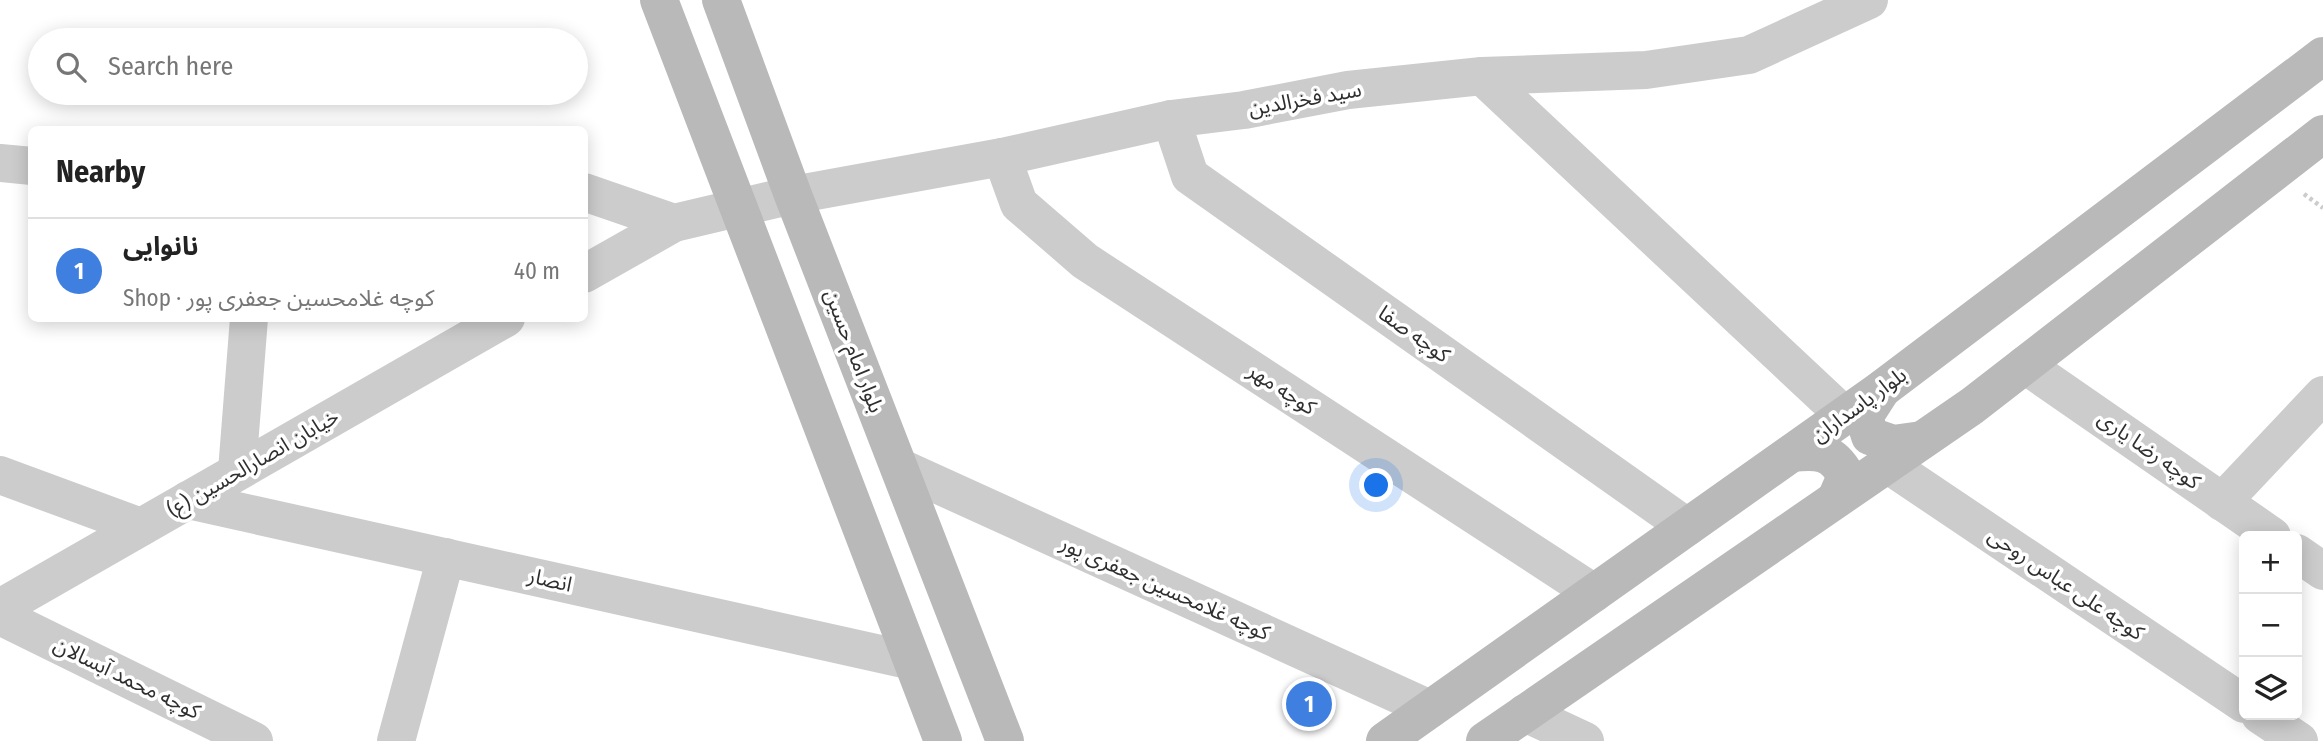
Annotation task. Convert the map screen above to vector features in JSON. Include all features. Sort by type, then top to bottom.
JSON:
[{"type":"main road","points":[[659,0],[943,741]]},
{"type":"main road","name":"بلوار امام حسین","points":[[721,0],[793,195],[1006,741]]},
{"type":"main road","name":"بلوار پاسداران","points":[[1385,741],[1882,388],[2323,56]]},
{"type":"main road","points":[[692,87],[713,98],[733,94],[746,66]]},
{"type":"main road","points":[[1485,741],[1922,440],[2025,365],[2323,134]]},
{"type":"main road","points":[[766,281],[781,263],[797,259],[820,264]]},
{"type":"main road","points":[[1882,388],[1864,417],[1870,436],[1893,444],[1922,440]]},
{"type":"main road","points":[[1792,453],[1820,450],[1839,462],[1846,476],[1836,499]]},
{"type":"street","name":"سید فخرالدین","points":[[738,208],[793,195],[1002,157],[1171,120],[1244,110],[1348,90],[1482,76],[1646,71],[1749,55],[1869,0]]},
{"type":"street","points":[[1482,76],[1844,415]]},
{"type":"street","name":"کوچه صفا","points":[[1171,120],[1190,176],[1687,527]]},
{"type":"street","name":"کوچه مهر","points":[[1002,157],[1019,204],[1086,261],[1594,593]]},
{"type":"street","points":[[0,163],[28,166]]},
{"type":"street","points":[[588,193],[674,223]]},
{"type":"street","points":[[588,272],[674,223],[738,208]]},
{"type":"street","points":[[237,471],[249,322]]},
{"type":"street","name":"خیابان انصارالحسین (ع)","points":[[0,608],[499,322]]},
{"type":"street","name":"کوچه رضا یاری","points":[[2025,365],[2265,531]]},
{"type":"street","points":[[2222,502],[2323,395]]},
{"type":"street","name":"کوچه علی عباس روحی","points":[[1887,464],[2239,701]]},
{"type":"street","name":"کوچه غلامحسین جعفری پور","points":[[899,467],[1430,709]]},
{"type":"street","points":[[0,475],[141,527]]},
{"type":"street","name":"انصار","points":[[188,500],[912,661]]},
{"type":"street","points":[[2302,556],[2323,571]]},
{"type":"street","points":[[397,741],[446,557]]},
{"type":"street","name":"کوچه محمد آبسالان","points":[[0,616],[254,741]]},
{"type":"street","points":[[1525,713],[1584,741]]},
{"type":"street","points":[[2268,720],[2299,741]]},
{"type":"place","name":"نانوایی","points":[[1309,704]]}]
